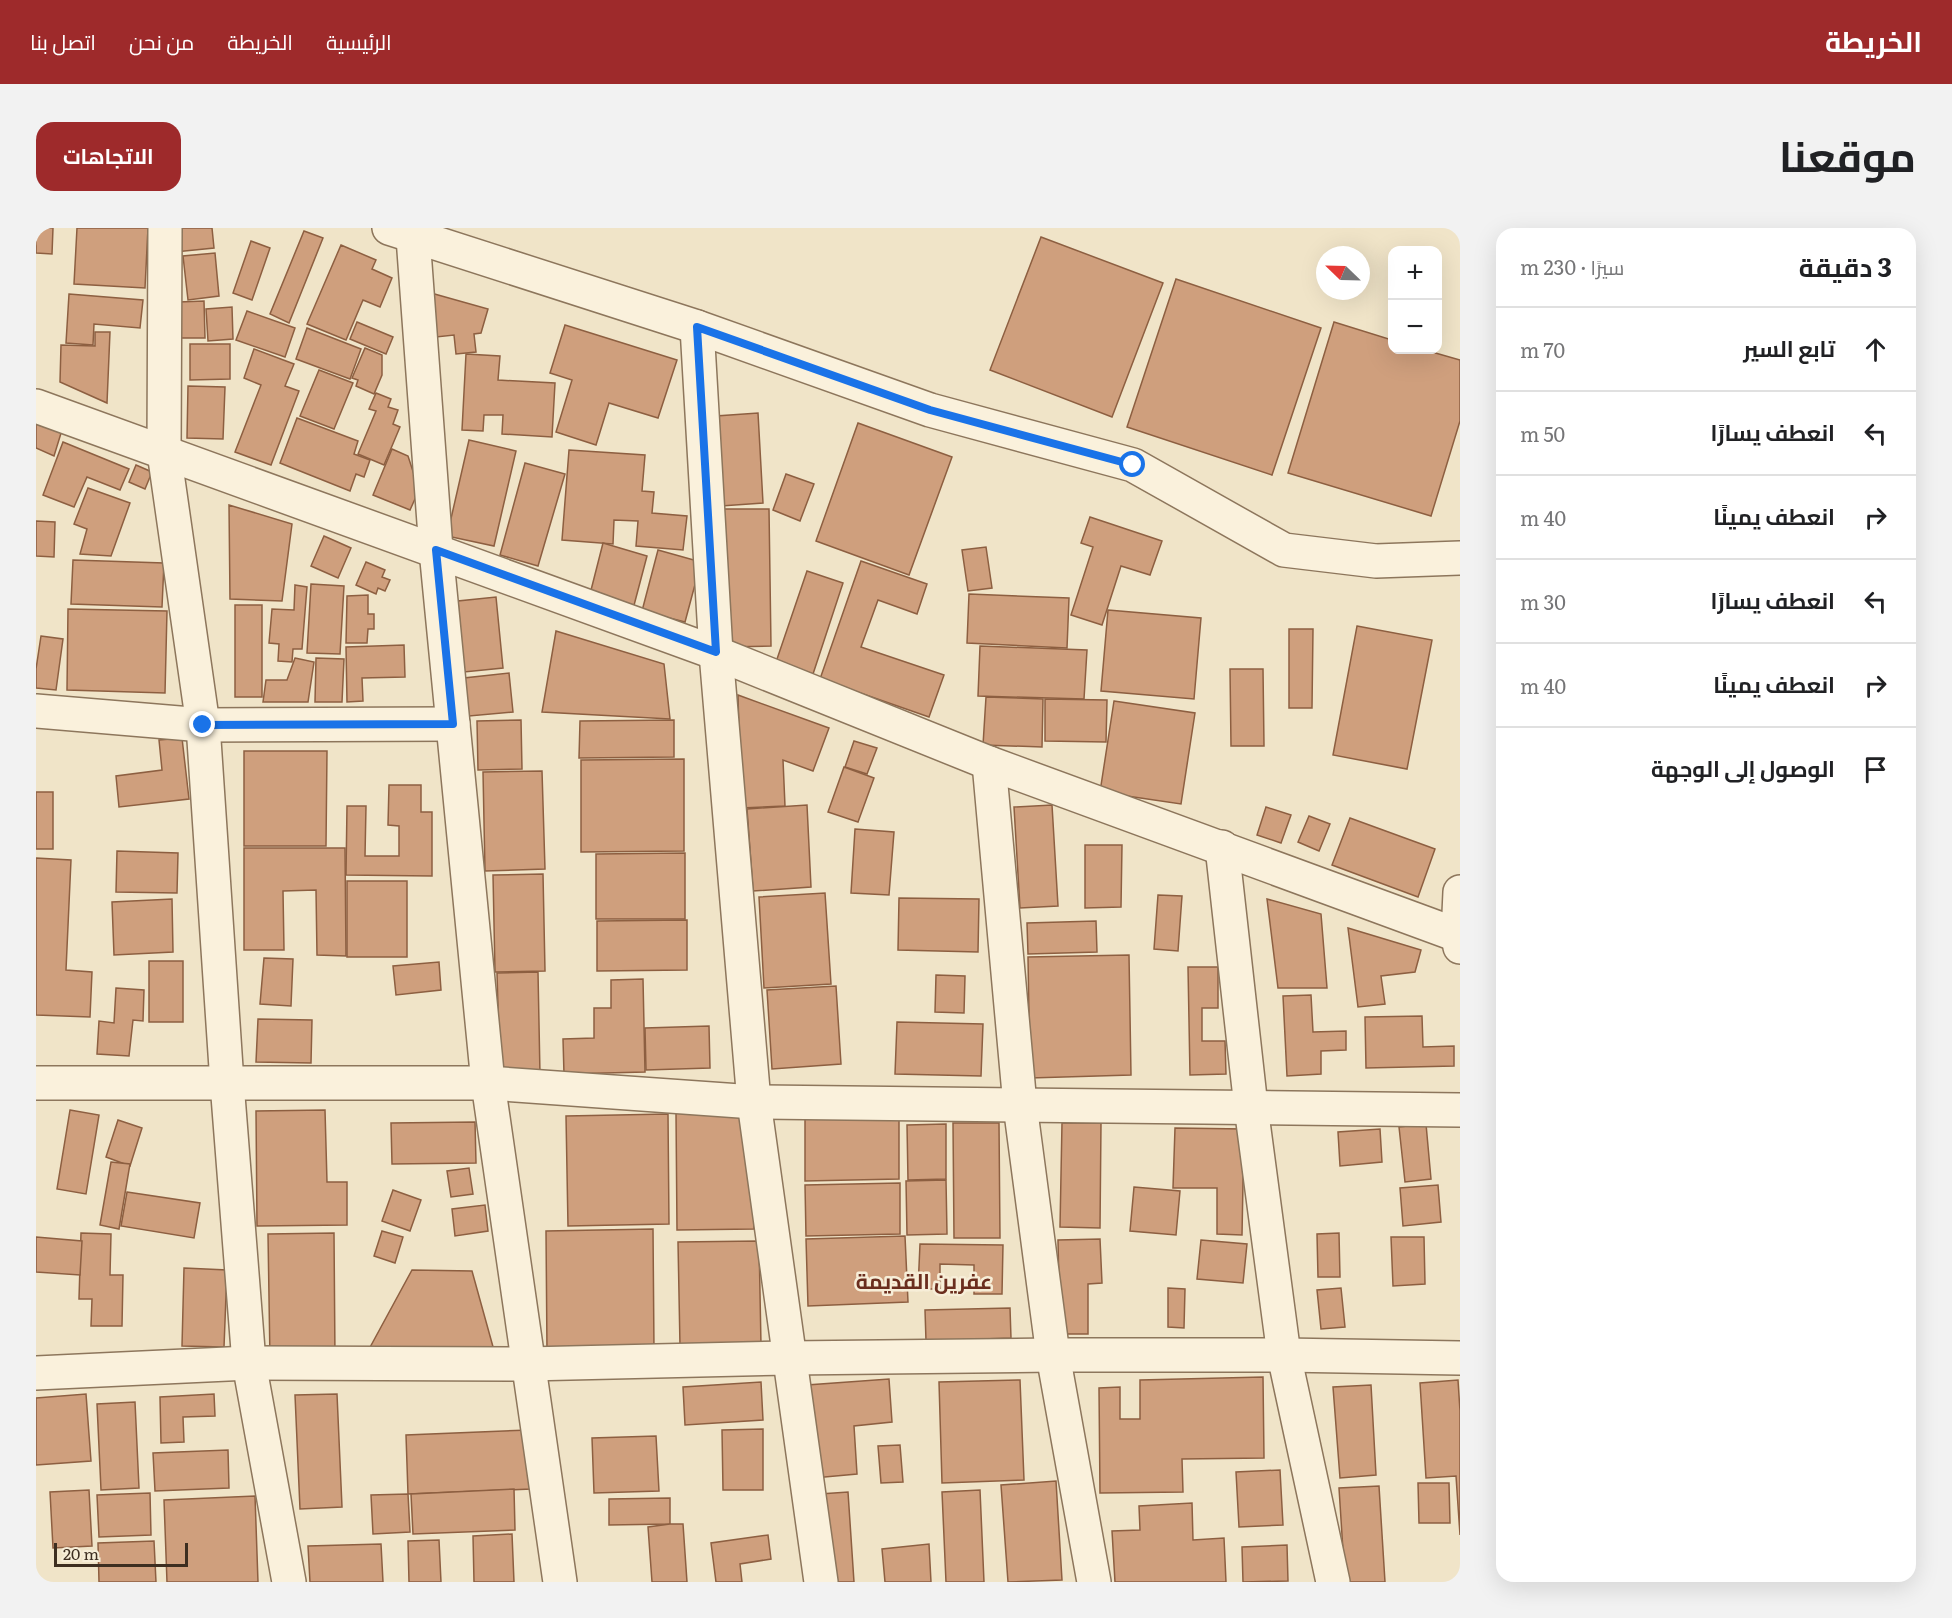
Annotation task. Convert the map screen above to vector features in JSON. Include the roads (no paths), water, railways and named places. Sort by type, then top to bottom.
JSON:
[{"type":"street","points":[[165,228],[164,452],[203,725],[227,1083],[249,1363],[289,1582]]},
{"type":"street","points":[[560,1582],[488,1083],[436,550],[401,232],[697,327],[930,410],[1133,465],[1284,550],[1376,561],[1460,558]]},
{"type":"street","points":[[697,327],[716,652],[754,1102],[821,1582]]},
{"type":"street","points":[[36,406],[716,652],[989,763],[1222,847],[1459,939],[1460,892]]},
{"type":"street","points":[[36,711],[203,725],[453,724]]},
{"type":"street","points":[[989,763],[1020,1106],[1053,1355],[1094,1582]]},
{"type":"street","points":[[1222,847],[1251,1107],[1284,1354],[1334,1582]]},
{"type":"street","points":[[36,1083],[488,1083],[754,1102],[1460,1110]]},
{"type":"street","points":[[36,1373],[249,1363],[527,1364],[789,1358],[1284,1354],[1460,1358]]},
{"type":"district","name":"عفرين القديمة","points":[[924,1279]]}]
